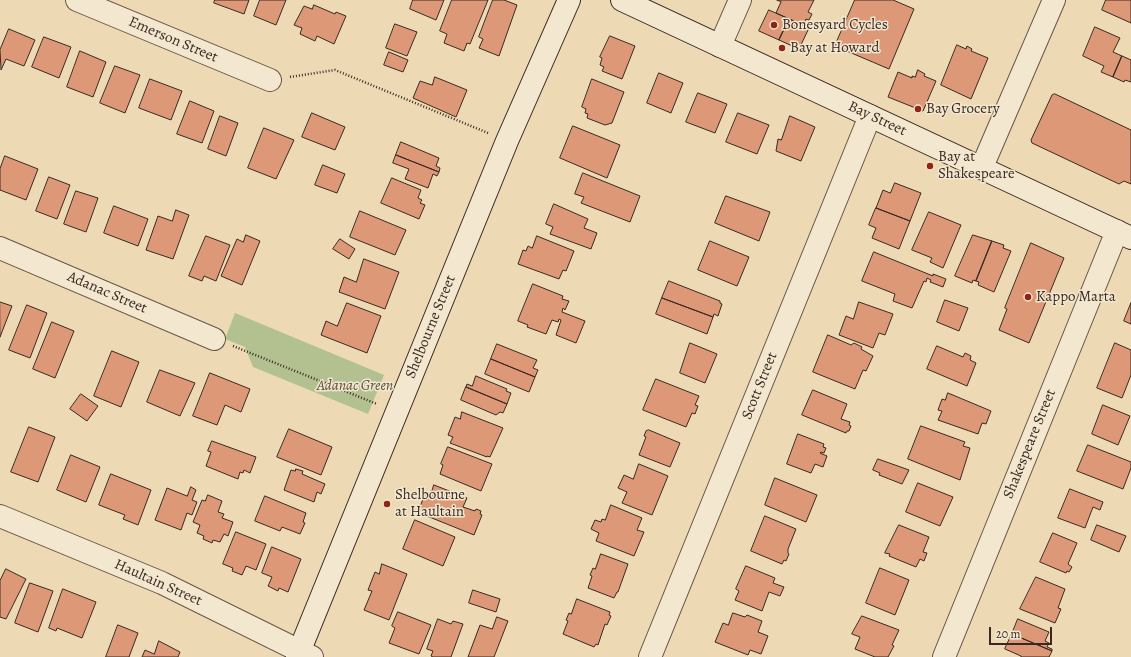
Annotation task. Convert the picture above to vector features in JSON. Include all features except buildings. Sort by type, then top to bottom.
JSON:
[{"type":"street","name":"Emerson Street","points":[[77,0],[270,80]]},
{"type":"street","name":"Shelbourne Street","points":[[303,655],[396,412],[507,141],[569,0]]},
{"type":"street","name":"Bay Street","points":[[622,0],[1124,234]]},
{"type":"street","points":[[720,46],[740,0]]},
{"type":"street","points":[[982,167],[1054,0]]},
{"type":"street","name":"Scott Street","points":[[650,657],[870,116]]},
{"type":"street","name":"Shakespeare Street","points":[[944,657],[1124,234]]},
{"type":"street","name":"Adanac Street","points":[[0,248],[214,339]]},
{"type":"street","name":"Haultain Street","points":[[0,516],[162,583],[303,655]]},
{"type":"path","points":[[270,80],[334,70],[507,141]]},
{"type":"path","points":[[214,339],[396,412]]},
{"type":"green space","name":"Adanac Green","points":[[235,313],[384,375],[368,414],[253,367],[245,347],[225,339]]},
{"type":"place","name":"Bonesyard Cycles","points":[[774,25]]},
{"type":"place","name":"Bay at Howard","points":[[782,48]]},
{"type":"place","name":"Bay Grocery","points":[[918,109]]},
{"type":"place","name":"Bay at Shakespeare","points":[[930,166]]},
{"type":"place","name":"Kappo Marta","points":[[1028,297]]},
{"type":"place","name":"Shelbourne at Haultain","points":[[387,504]]}]
